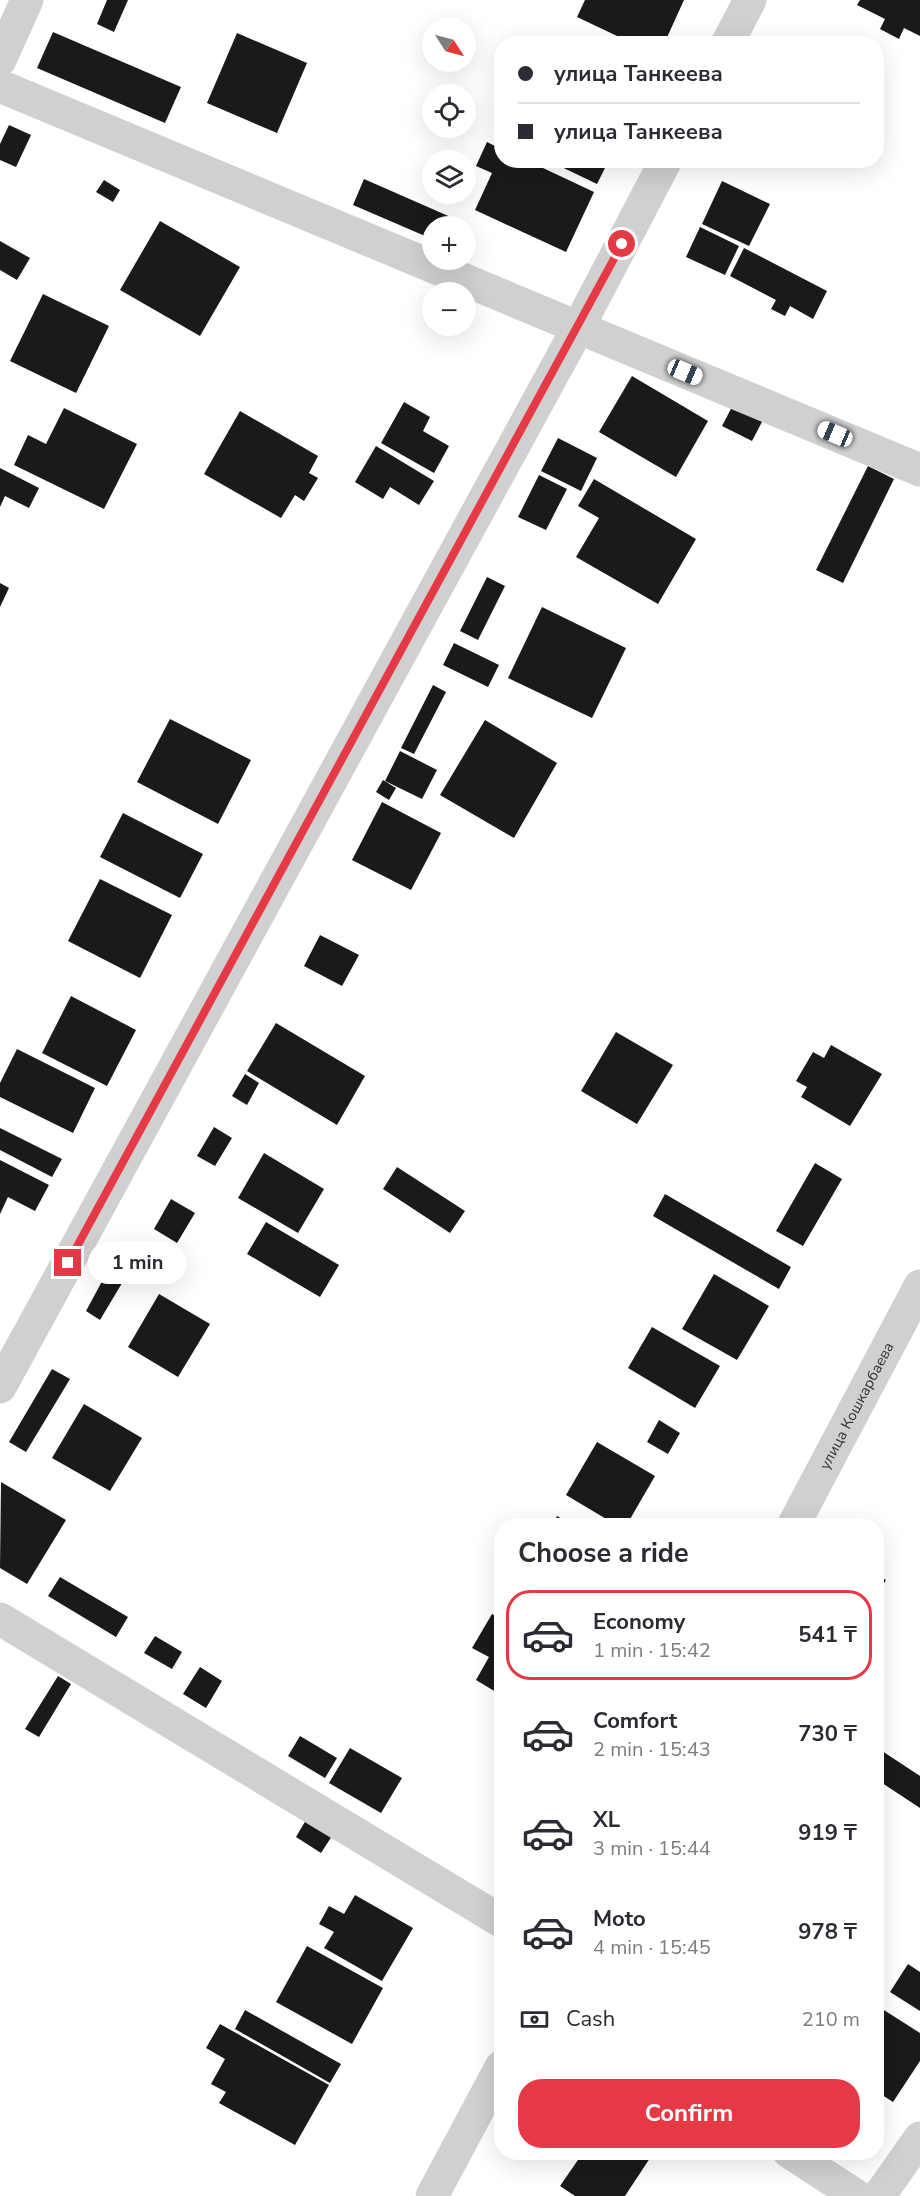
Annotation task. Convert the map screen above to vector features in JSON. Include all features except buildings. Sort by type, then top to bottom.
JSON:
[{"type":"street","points":[[0,60],[27,0]]},
{"type":"street","points":[[731,36],[750,0]]},
{"type":"street","points":[[0,86],[920,470]]},
{"type":"street","points":[[0,1388],[578,328],[662,168]]},
{"type":"street","name":"улица Кошкарбаева","points":[[797,1518],[920,1286]]},
{"type":"street","points":[[0,1618],[494,1917]]},
{"type":"street","points":[[432,2196],[494,2080]]},
{"type":"street","points":[[879,2196],[920,2138]]},
{"type":"street","points":[[801,2160],[857,2196]]},
{"type":"route","points":[[68,1263],[622,244]]}]
